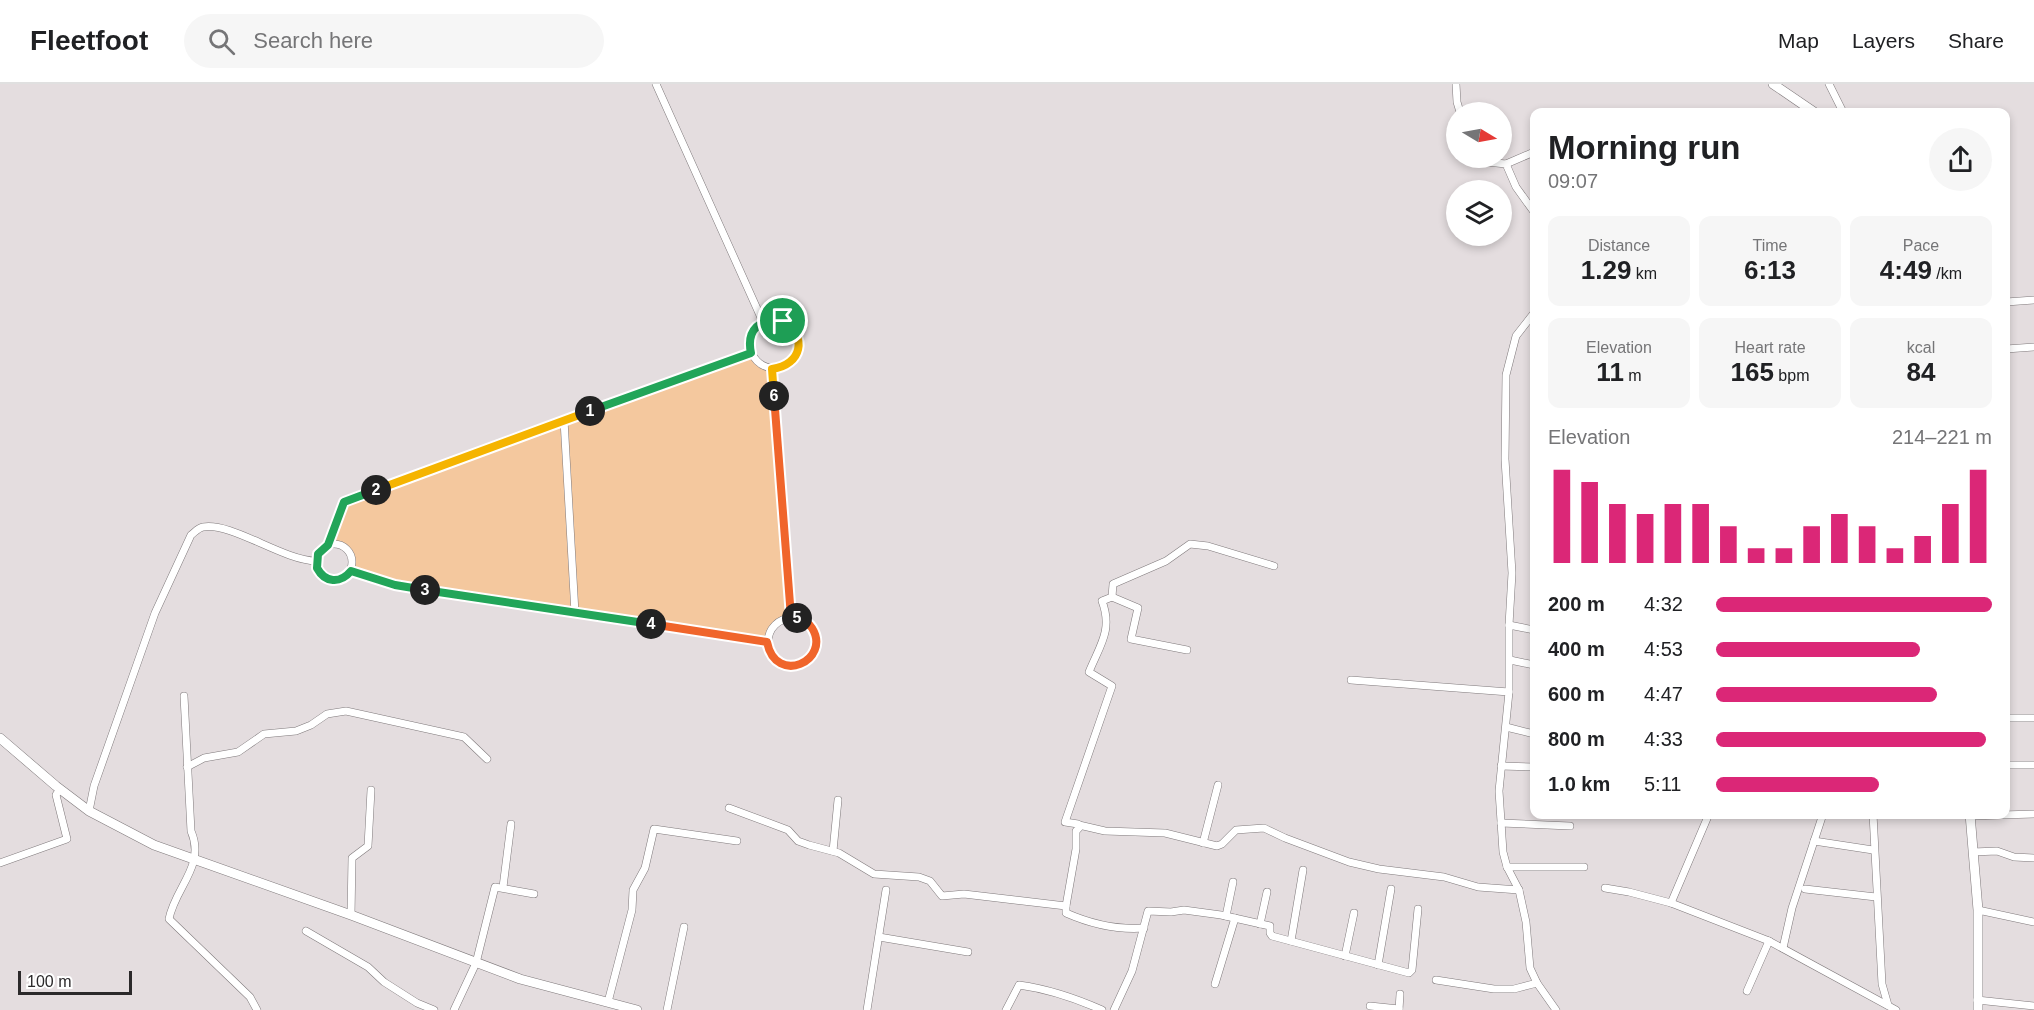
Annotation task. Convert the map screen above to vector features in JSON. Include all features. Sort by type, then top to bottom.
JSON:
[{"type":"main road","points":[[1773,84],[1808,108]]},
{"type":"main road","points":[[0,738],[89,811],[154,845],[351,915],[520,979],[637,1010]]},
{"type":"main road","points":[[1970,819],[1978,910],[1977,1005]]},
{"type":"street","points":[[656,84],[764,322]]},
{"type":"street","points":[[1456,84],[1457,102]]},
{"type":"street","points":[[1829,84],[1841,108]]},
{"type":"street","points":[[1512,161],[1530,154]]},
{"type":"street","points":[[1508,168],[1516,187],[1530,206]]},
{"type":"street","points":[[2010,302],[2034,300]]},
{"type":"street","points":[[1530,318],[1516,336],[1506,375],[1505,459],[1512,573],[1509,692],[1499,791],[1503,852],[1507,867],[1519,890],[1526,922],[1530,968],[1537,983],[1556,1010]]},
{"type":"street","points":[[773,319],[783,321],[791,326],[796,334],[799,344],[796,354],[791,362],[782,367],[772,369],[764,367],[751,353],[749,344],[751,335],[756,327],[764,322],[773,319]]},
{"type":"street","points":[[2010,349],[2034,347]]},
{"type":"street","points":[[328,545],[344,502],[751,353]]},
{"type":"street","points":[[772,369],[791,617]]},
{"type":"street","points":[[564,420],[575,613]]},
{"type":"street","points":[[89,811],[94,786],[155,613],[191,535],[200,528],[216,527],[297,558],[316,561]]},
{"type":"street","points":[[1112,597],[1113,584],[1166,561],[1190,544],[1208,546],[1274,566]]},
{"type":"street","points":[[328,545],[343,546],[352,558],[351,571],[339,580],[326,579],[317,568],[316,561],[322,549],[328,545]]},
{"type":"street","points":[[351,571],[395,585],[767,642]]},
{"type":"street","points":[[1187,650],[1131,639],[1138,608],[1112,597],[1102,601],[1107,614],[1107,627],[1089,672],[1112,686],[1065,822],[1105,831],[1165,833],[1217,846],[1236,830],[1264,828],[1369,867],[1444,877],[1478,887],[1519,890]]},
{"type":"street","points":[[791,617],[801,618],[809,623],[817,641],[810,659],[792,666],[783,665],[775,660],[769,651],[767,642],[774,624],[791,617]]},
{"type":"street","points":[[1509,625],[1530,629]]},
{"type":"street","points":[[1510,660],[1530,664]]},
{"type":"street","points":[[1351,680],[1509,692]]},
{"type":"street","points":[[184,696],[191,831],[196,859],[169,918],[250,997],[257,1010]]},
{"type":"street","points":[[187,766],[204,758],[238,752],[264,734],[296,731],[311,725],[327,714],[346,711],[464,737],[487,759]]},
{"type":"street","points":[[2010,717],[2034,718]]},
{"type":"street","points":[[1506,727],[1530,733]]},
{"type":"street","points":[[2010,765],[2034,765]]},
{"type":"street","points":[[1501,766],[1530,767]]},
{"type":"street","points":[[1203,843],[1218,785]]},
{"type":"street","points":[[0,863],[66,839],[56,795],[60,789]]},
{"type":"street","points":[[351,915],[352,858],[368,846],[371,790]]},
{"type":"street","points":[[832,851],[838,800]]},
{"type":"street","points":[[729,808],[788,830],[798,841],[850,858],[874,874],[919,877],[930,881],[942,896],[964,894],[1066,906]]},
{"type":"street","points":[[2010,814],[2034,814]]},
{"type":"street","points":[[1671,903],[1707,819]]},
{"type":"street","points":[[1783,948],[1792,908],[1821,819]]},
{"type":"street","points":[[1873,819],[1882,984],[1888,1005]]},
{"type":"street","points":[[1501,823],[1570,826]]},
{"type":"street","points":[[503,888],[511,824]]},
{"type":"street","points":[[1079,825],[1076,831],[1076,849],[1066,913],[1086,922],[1126,930],[1144,928]]},
{"type":"street","points":[[608,1002],[632,910],[633,890],[645,868],[654,828],[737,841]]},
{"type":"street","points":[[1814,841],[1873,850]]},
{"type":"street","points":[[1973,852],[1997,851],[2014,857],[2034,858]]},
{"type":"street","points":[[1507,867],[1584,867]]},
{"type":"street","points":[[1291,941],[1303,870]]},
{"type":"street","points":[[1226,916],[1233,882]]},
{"type":"street","points":[[454,1010],[476,963],[495,886],[534,894]]},
{"type":"street","points":[[1605,888],[1671,903],[1768,941],[1896,1010]]},
{"type":"street","points":[[1378,965],[1391,889]]},
{"type":"street","points":[[1805,889],[1876,897]]},
{"type":"street","points":[[867,1010],[886,890]]},
{"type":"street","points":[[1260,924],[1267,892]]},
{"type":"street","points":[[1114,1010],[1132,971],[1148,911],[1184,910],[1270,926],[1270,935],[1406,973],[1411,972],[1418,909]]},
{"type":"street","points":[[1978,910],[2034,922]]},
{"type":"street","points":[[1345,956],[1354,913]]},
{"type":"street","points":[[1215,984],[1235,918]]},
{"type":"street","points":[[667,1010],[684,927]]},
{"type":"street","points":[[306,931],[368,967],[384,982],[417,1003],[434,1010]]},
{"type":"street","points":[[879,936],[968,952]]},
{"type":"street","points":[[1747,991],[1768,941]]},
{"type":"street","points":[[1436,980],[1494,989],[1537,983]]},
{"type":"street","points":[[1006,1010],[1019,985],[1050,990],[1102,1010]]},
{"type":"street","points":[[1370,1006],[1399,1009],[1400,994]]},
{"type":"street","points":[[1977,1005],[2034,1006]]},
{"type":"shaded area","points":[[751,353],[760,363],[772,369],[791,617],[774,625],[767,642],[395,585],[351,571],[351,555],[345,547],[328,545],[344,502]]},
{"type":"route","points":[[773,319],[783,321],[791,326],[799,344],[791,362],[772,369],[791,617],[801,618],[809,623],[817,641],[810,659],[802,664],[783,665],[775,660],[769,651],[767,642],[395,585],[351,571],[346,577],[333,581],[320,574],[316,561],[318,554],[328,545],[344,502],[751,353],[749,344],[756,327],[773,319]]}]
